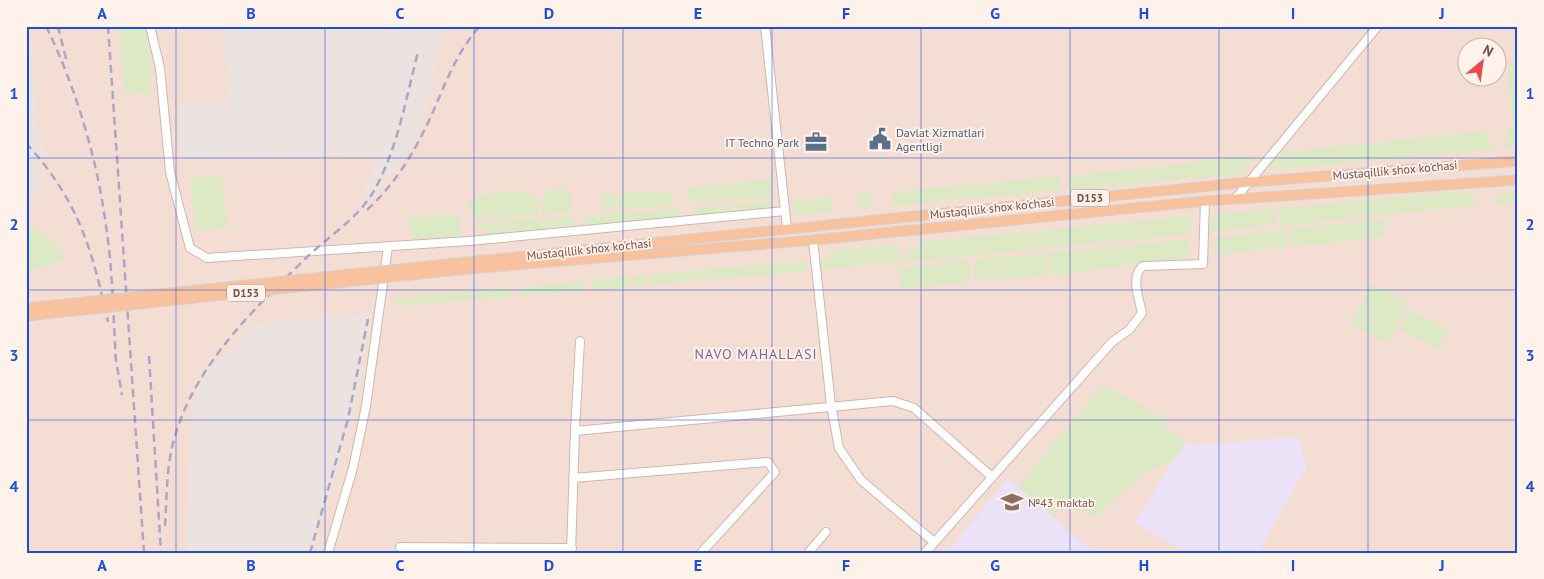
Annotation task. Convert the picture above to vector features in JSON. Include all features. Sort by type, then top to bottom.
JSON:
[{"type":"main road","name":"Mustaqillik shox ko'chasi","points":[[466,266],[788,228],[1205,186],[1518,161]]},
{"type":"main road","name":"Mustaqillik shox ko'chasi","points":[[466,266],[680,252],[1205,201],[1518,180]]},
{"type":"main road","points":[[1205,186],[1205,201]]},
{"type":"main road","points":[[678,240],[680,252]]},
{"type":"main road","name":"D153","points":[[26,308],[466,266]]},
{"type":"main road","name":"D153","points":[[26,316],[466,266]]},
{"type":"street","points":[[150,26],[160,68],[170,172],[190,248],[207,258],[388,247],[785,211]]},
{"type":"street","points":[[765,26],[788,228]]},
{"type":"street","points":[[1235,199],[1378,26]]},
{"type":"street","points":[[925,553],[1112,342],[1136,322],[1142,313],[1136,276],[1138,270],[1143,266],[1203,264],[1205,201]]},
{"type":"street","points":[[813,240],[830,405],[840,448],[850,466],[861,480],[934,542]]},
{"type":"street","points":[[328,553],[353,468],[366,406],[388,247]]},
{"type":"street","points":[[400,547],[571,550],[580,341]]},
{"type":"street","points":[[575,431],[830,405],[893,401],[914,408],[992,477]]},
{"type":"street","points":[[573,478],[768,462],[775,472],[701,553]]},
{"type":"street","points":[[808,553],[826,532]]},
{"type":"shaded area","name":"NAVO MAHALLASI","points":[[26,26],[1518,26],[1518,553],[26,553]]},
{"type":"shaded area","points":[[26,26],[31,41],[36,119],[45,157],[39,164],[42,190],[37,195],[26,192]]},
{"type":"shaded area","points":[[223,26],[444,26],[423,122],[404,159],[366,207],[359,203],[378,154],[181,160],[178,103],[230,103]]},
{"type":"shaded area","points":[[372,313],[355,406],[338,470],[312,553],[187,553],[191,416],[203,375],[256,323]]},
{"type":"shaded area","points":[[1299,437],[1306,468],[1258,553],[1189,553],[1134,523],[1186,441],[1191,445]]},
{"type":"shaded area","name":"№43 maktab","points":[[1008,478],[1054,518],[1094,553],[947,553]]},
{"type":"green space","points":[[118,26],[144,26],[150,50],[151,93],[125,94]]},
{"type":"green space","points":[[1518,51],[1518,120],[1511,120],[1508,64],[1512,62]]},
{"type":"green space","points":[[1518,127],[1518,144],[1504,149],[1509,128]]},
{"type":"green space","points":[[1484,131],[1495,149],[1271,170],[1269,167],[1275,153]]},
{"type":"green space","points":[[1255,156],[1244,173],[1070,190],[1068,176]]},
{"type":"green space","points":[[221,175],[228,228],[196,231],[189,178]]},
{"type":"green space","points":[[1058,176],[1061,190],[893,206],[892,192]]},
{"type":"green space","points":[[772,179],[773,198],[690,202],[688,190],[690,187]]},
{"type":"green space","points":[[566,189],[572,195],[570,212],[542,214],[541,198],[548,197],[547,190]]},
{"type":"green space","points":[[672,191],[673,206],[618,209],[617,194]]},
{"type":"green space","points":[[1465,191],[1475,196],[1477,205],[1281,226],[1278,208]]},
{"type":"green space","points":[[1509,191],[1518,191],[1518,202],[1495,204],[1498,195]]},
{"type":"green space","points":[[530,192],[531,197],[537,197],[538,214],[476,219],[467,203],[489,194]]},
{"type":"green space","points":[[870,192],[872,208],[859,209],[857,194]]},
{"type":"green space","points":[[615,194],[615,210],[603,210],[602,195]]},
{"type":"green space","points":[[832,197],[833,212],[795,215],[793,200]]},
{"type":"green space","points":[[774,202],[774,209],[694,217],[691,210],[691,208]]},
{"type":"green space","points":[[1274,208],[1276,225],[1212,232],[1212,215]]},
{"type":"green space","points":[[676,209],[679,211],[679,218],[587,225],[583,223],[583,216]]},
{"type":"green space","points":[[447,214],[459,216],[461,237],[412,239],[408,216]]},
{"type":"green space","points":[[573,216],[574,225],[570,228],[494,236],[487,234],[478,223]]},
{"type":"green space","points":[[1192,216],[1192,234],[905,262],[905,253],[911,253],[911,250],[917,249],[918,246],[927,241]]},
{"type":"green space","points":[[1385,220],[1385,233],[1382,237],[1298,246],[1289,241],[1288,229]]},
{"type":"green space","points":[[26,225],[50,238],[65,259],[31,271],[26,293]]},
{"type":"green space","points":[[1285,230],[1287,247],[1219,255],[1213,247],[1213,238]]},
{"type":"green space","points":[[1188,241],[1190,256],[1186,258],[1057,275],[1049,271],[1046,253]]},
{"type":"green space","points":[[888,245],[898,247],[898,251],[902,252],[902,262],[820,270],[822,260],[835,250]]},
{"type":"green space","points":[[1044,253],[1047,277],[975,280],[974,260]]},
{"type":"green space","points":[[968,260],[970,264],[970,282],[901,289],[898,268]]},
{"type":"green space","points":[[807,261],[809,271],[651,285],[651,274]]},
{"type":"green space","points":[[647,275],[647,286],[633,287],[633,276]]},
{"type":"green space","points":[[629,276],[630,287],[595,290],[591,285],[592,280]]},
{"type":"green space","points":[[584,281],[585,291],[519,296],[518,289],[520,287]]},
{"type":"green space","points":[[1370,283],[1409,301],[1399,322],[1361,303]]},
{"type":"green space","points":[[506,288],[511,291],[511,297],[393,306],[396,298]]},
{"type":"green space","points":[[1360,305],[1399,323],[1389,343],[1350,325]]},
{"type":"green space","points":[[1409,310],[1448,328],[1438,349],[1400,330]]},
{"type":"green space","points":[[1104,384],[1168,421],[1164,428],[1186,441],[1174,460],[1148,470],[1094,518],[1065,502],[1054,518],[1018,486]]},
{"type":"railway","points":[[46,26],[76,99],[97,175],[110,259],[116,360]]},
{"type":"railway","points":[[58,26],[66,59]]},
{"type":"railway","points":[[108,26],[144,553]]},
{"type":"railway","points":[[367,210],[393,182],[414,150],[449,75],[463,50],[480,26]]},
{"type":"railway","points":[[165,526],[167,481],[172,447],[185,410],[197,385],[212,361],[247,318],[306,258],[361,209],[375,189],[396,139],[418,52]]},
{"type":"railway","points":[[26,143],[44,164],[71,205],[89,248],[108,322]]},
{"type":"railway","points":[[310,553],[348,419],[368,319]]},
{"type":"railway","points":[[115,354],[122,395]]},
{"type":"railway","points":[[149,356],[161,553]]},
{"type":"place","name":"Davlat Xizmatlari Agentligi","points":[[880,139]]},
{"type":"place","name":"IT Techno Park","points":[[816,142]]},
{"type":"place","name":"№43 maktab","points":[[1012,502]]},
{"type":"district","name":"NAVO MAHALLASI","points":[[756,354]]}]
